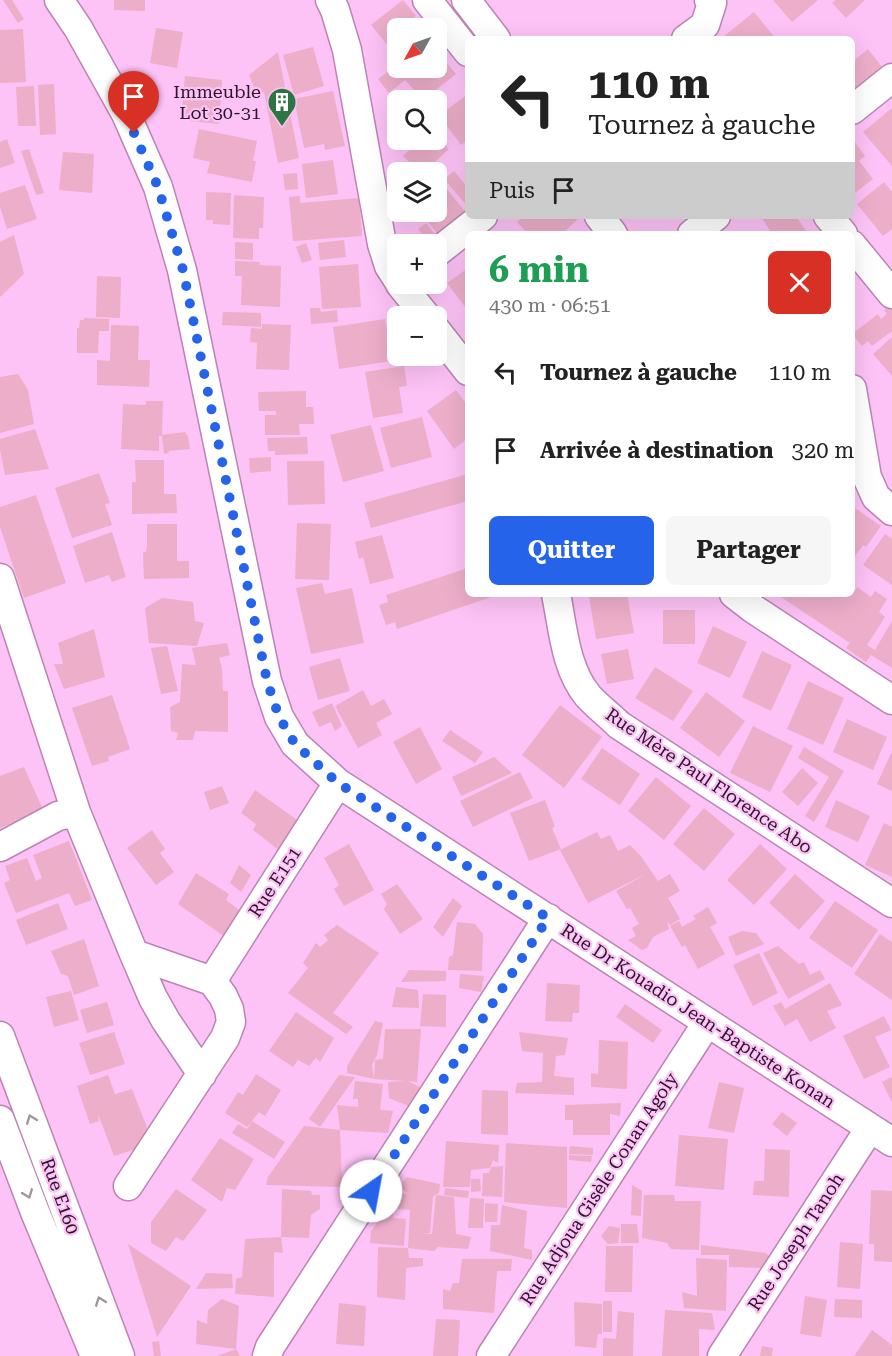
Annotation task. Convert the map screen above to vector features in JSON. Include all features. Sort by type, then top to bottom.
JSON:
[{"type":"street","name":"Rue Dr Kouadio Jean-Baptiste Konan","points":[[59,0],[78,28],[126,114],[158,187],[183,270],[267,681],[279,717],[295,744],[338,783],[881,1135]]},
{"type":"street","points":[[427,0],[465,48]]},
{"type":"street","points":[[467,0],[494,36]]},
{"type":"street","points":[[690,36],[705,25],[712,3],[709,0]]},
{"type":"street","points":[[338,3],[382,244],[387,260]]},
{"type":"street","points":[[855,108],[892,78]]},
{"type":"street","points":[[447,244],[479,219]]},
{"type":"street","points":[[600,219],[610,231]]},
{"type":"street","points":[[696,231],[712,219]]},
{"type":"street","points":[[830,219],[840,231]]},
{"type":"street","points":[[855,249],[892,294]]},
{"type":"street","points":[[408,294],[418,306]]},
{"type":"street","points":[[447,344],[465,367]]},
{"type":"street","points":[[855,407],[871,489],[881,503],[892,511]]},
{"type":"street","points":[[0,578],[76,812],[153,998],[202,1074]]},
{"type":"street","name":"Rue Mère Paul Florence Abo","points":[[557,597],[569,661],[577,680],[589,697],[611,718],[892,903]]},
{"type":"street","points":[[738,597],[752,609],[892,700]]},
{"type":"street","name":"Rue E151","points":[[212,981],[338,783]]},
{"type":"street","points":[[0,848],[58,816],[76,812]]},
{"type":"street","points":[[267,1356],[270,1347],[548,918]]},
{"type":"street","points":[[128,1185],[225,1038],[231,1022],[224,996],[212,981],[134,954]]},
{"type":"street","name":"Rue Adjoua Gisèle Conan Agoly","points":[[490,1356],[707,1023]]},
{"type":"street","name":"Rue E160","points":[[0,1036],[120,1356]]},
{"type":"street","name":"Rue E160","points":[[0,1120],[7,1158],[95,1356]]},
{"type":"street","name":"Rue Joseph Tanoh","points":[[722,1356],[881,1135]]},
{"type":"building","points":[[3,0],[12,0],[24,19],[18,23]]},
{"type":"building","points":[[114,0],[145,0],[145,11],[114,10]]},
{"type":"building","points":[[403,0],[416,16],[413,18],[387,18],[387,45],[371,25]]},
{"type":"building","points":[[773,0],[818,0],[792,22]]},
{"type":"building","points":[[836,0],[865,0],[846,18],[832,3]]},
{"type":"building","points":[[754,12],[774,36],[724,36]]},
{"type":"building","points":[[156,28],[183,32],[177,68],[150,63]]},
{"type":"building","points":[[23,29],[26,82],[0,83],[0,30]]},
{"type":"building","points":[[313,47],[324,86],[294,95],[283,55]]},
{"type":"building","points":[[868,49],[883,68],[855,89],[855,60]]},
{"type":"building","name":"Immeuble Lot 30-31","points":[[278,52],[299,158],[278,163],[264,92],[258,97],[249,75]]},
{"type":"building","points":[[447,63],[456,74],[436,90],[414,90],[405,80],[393,90],[387,90],[378,79],[387,72],[387,78],[447,78]]},
{"type":"building","points":[[185,76],[222,80],[219,124],[181,120]]},
{"type":"building","points":[[54,84],[56,134],[40,135],[38,85]]},
{"type":"building","points":[[34,86],[36,126],[18,126],[16,87]]},
{"type":"building","points":[[333,91],[345,146],[325,150],[324,144],[304,148],[294,99]]},
{"type":"building","points":[[465,96],[465,142],[461,145],[447,126],[447,109]]},
{"type":"building","points":[[892,108],[892,166],[863,132]]},
{"type":"building","points":[[199,129],[257,141],[252,182],[207,173],[210,162],[193,158]]},
{"type":"building","points":[[7,139],[15,163],[0,168],[0,142]]},
{"type":"building","points":[[855,142],[865,156],[859,161],[873,179],[855,193]]},
{"type":"building","points":[[447,147],[449,149],[435,162],[409,162],[403,156],[409,150],[447,150]]},
{"type":"building","points":[[29,149],[44,193],[36,195],[21,151]]},
{"type":"building","points":[[63,152],[94,154],[92,193],[59,190]]},
{"type":"building","points":[[333,160],[338,194],[306,198],[302,164]]},
{"type":"building","points":[[454,171],[465,184],[465,204],[447,182],[447,177]]},
{"type":"building","points":[[297,173],[298,189],[285,190],[283,174]]},
{"type":"building","points":[[884,182],[892,192],[892,229],[883,236],[857,204]]},
{"type":"building","points":[[25,185],[37,219],[7,229],[0,207],[0,193]]},
{"type":"building","points":[[447,189],[465,211],[465,218],[447,239],[447,234],[438,234],[428,222],[447,222]]},
{"type":"building","points":[[206,192],[231,193],[230,225],[213,224],[213,220],[206,220]]},
{"type":"building","points":[[234,195],[264,197],[263,228],[259,228],[259,239],[233,238]]},
{"type":"building","points":[[300,196],[300,203],[359,198],[362,236],[293,241],[289,197]]},
{"type":"building","points":[[520,219],[578,219],[565,231],[525,231],[517,222]]},
{"type":"building","points":[[763,219],[798,219],[806,231],[770,231]]},
{"type":"building","points":[[426,223],[435,234],[422,234],[418,229]]},
{"type":"building","points":[[14,235],[24,274],[0,297],[0,242]]},
{"type":"building","points":[[344,240],[346,257],[320,260],[318,243]]},
{"type":"building","points":[[235,242],[253,243],[253,260],[235,259]]},
{"type":"building","points":[[306,243],[312,260],[302,263],[296,247]]},
{"type":"building","points":[[235,261],[281,266],[280,307],[241,305],[242,276],[235,276]]},
{"type":"building","points":[[358,264],[361,307],[322,309],[319,267]]},
{"type":"building","points":[[465,270],[465,307],[447,283]]},
{"type":"building","points":[[97,276],[121,277],[120,318],[96,317]]},
{"type":"building","points":[[890,305],[892,308],[892,331],[872,346],[868,341],[862,346],[855,338],[855,332],[878,314],[881,319],[887,314],[884,310]]},
{"type":"building","points":[[310,308],[320,308],[321,312],[337,310],[338,322],[311,324]]},
{"type":"building","points":[[223,312],[261,313],[261,327],[222,325]]},
{"type":"building","points":[[84,318],[109,319],[109,331],[99,331],[98,353],[77,353],[77,328],[79,328],[80,320]]},
{"type":"building","points":[[385,319],[387,362],[339,369],[333,327]]},
{"type":"building","points":[[262,324],[291,325],[289,370],[256,369],[257,343],[250,342],[251,328],[262,329]]},
{"type":"building","points":[[111,325],[139,326],[138,360],[150,360],[149,387],[97,385],[97,360],[110,361]]},
{"type":"building","points":[[892,337],[892,376],[873,354]]},
{"type":"building","points":[[404,366],[407,386],[399,387],[403,413],[373,418],[365,372]]},
{"type":"building","points":[[18,374],[28,390],[34,424],[0,433],[0,377]]},
{"type":"building","points":[[456,390],[465,402],[465,440],[454,449],[427,411]]},
{"type":"building","points":[[306,391],[306,407],[313,407],[314,424],[299,424],[300,435],[265,435],[265,415],[276,415],[276,411],[259,411],[258,392]]},
{"type":"building","points":[[146,401],[163,401],[159,451],[121,449],[123,404],[146,405]]},
{"type":"building","points":[[422,417],[432,457],[391,468],[380,428]]},
{"type":"building","points":[[371,425],[384,471],[343,482],[330,435]]},
{"type":"building","points":[[35,429],[49,469],[5,475],[0,439]]},
{"type":"building","points":[[185,432],[190,449],[168,451],[169,453],[164,454],[162,435]]},
{"type":"building","points":[[307,437],[308,454],[275,455],[275,451],[268,451],[267,438]]},
{"type":"building","points":[[271,457],[271,471],[250,473],[249,458]]},
{"type":"building","points":[[135,460],[164,460],[164,494],[176,494],[177,513],[132,514],[132,482],[136,482]]},
{"type":"building","points":[[287,461],[324,461],[325,504],[288,505]]},
{"type":"building","points":[[99,473],[110,503],[105,504],[112,525],[72,538],[55,488]]},
{"type":"building","points":[[465,475],[465,502],[371,528],[364,503]]},
{"type":"building","points":[[36,495],[66,583],[24,598],[0,527],[0,507]]},
{"type":"building","points":[[855,508],[881,526],[866,547],[863,545],[855,556]]},
{"type":"building","points":[[297,523],[331,524],[329,580],[295,579]]},
{"type":"building","points":[[147,524],[177,524],[177,561],[189,561],[189,578],[144,579],[143,552],[146,552],[147,545]]},
{"type":"building","points":[[112,532],[126,577],[112,582],[109,575],[85,583],[73,546]]},
{"type":"building","points":[[885,534],[892,539],[892,585],[863,565]]},
{"type":"building","points":[[382,535],[394,578],[370,584],[363,557],[359,559],[355,542]]},
{"type":"building","points":[[465,569],[465,597],[491,597],[397,629],[395,622],[386,625],[379,605],[388,602],[386,595]]},
{"type":"building","points":[[322,583],[325,594],[352,588],[364,643],[311,654],[296,588]]},
{"type":"building","points":[[857,587],[871,597],[875,591],[887,599],[879,612],[885,617],[867,645],[875,650],[892,621],[892,668],[871,655],[866,662],[846,648],[850,643],[781,597],[855,597]]},
{"type":"building","points":[[589,597],[628,597],[634,633],[596,639]]},
{"type":"building","points":[[162,598],[193,602],[195,621],[204,623],[197,646],[149,643],[145,608]]},
{"type":"building","points":[[663,610],[695,610],[695,644],[663,644]]},
{"type":"building","points":[[713,626],[747,642],[730,678],[697,663]]},
{"type":"building","points":[[94,629],[105,677],[64,689],[54,664],[63,664],[58,643]]},
{"type":"building","points":[[227,643],[230,655],[219,658],[223,691],[228,691],[228,732],[195,731],[193,740],[176,740],[178,733],[171,731],[170,707],[180,702],[182,664],[196,665],[192,648]]},
{"type":"building","points":[[167,646],[178,691],[161,694],[151,648]]},
{"type":"building","points":[[628,649],[634,679],[607,684],[601,654]]},
{"type":"building","points":[[762,651],[792,665],[771,711],[742,697]]},
{"type":"building","points":[[340,658],[350,691],[318,700],[309,667]]},
{"type":"building","points":[[655,667],[693,691],[673,721],[635,698]]},
{"type":"building","points":[[808,681],[844,698],[823,745],[787,729]]},
{"type":"building","points":[[363,690],[371,706],[384,699],[392,714],[376,723],[382,735],[358,748],[335,706]]},
{"type":"building","points":[[706,692],[745,721],[719,757],[680,728]]},
{"type":"building","points":[[112,695],[130,749],[108,757],[109,761],[92,766],[72,708]]},
{"type":"building","points":[[332,703],[342,726],[335,731],[331,722],[319,727],[312,712]]},
{"type":"building","points":[[560,705],[602,737],[564,788],[522,755]]},
{"type":"building","points":[[847,719],[887,737],[873,770],[833,752]]},
{"type":"building","points":[[753,726],[793,746],[770,792],[730,773]]},
{"type":"building","points":[[420,727],[442,769],[416,784],[393,742]]},
{"type":"building","points":[[450,730],[483,752],[475,763],[442,741]]},
{"type":"building","points":[[804,747],[844,771],[814,822],[805,816],[829,777],[798,758]]},
{"type":"building","points":[[602,748],[640,774],[620,805],[581,779]]},
{"type":"building","points":[[892,751],[892,791],[877,784]]},
{"type":"building","points":[[494,757],[512,773],[461,796],[452,777]]},
{"type":"building","points":[[24,767],[44,812],[0,828],[0,776]]},
{"type":"building","points":[[802,768],[818,783],[798,806],[782,792]]},
{"type":"building","points":[[520,772],[533,798],[473,827],[460,801]]},
{"type":"building","points":[[656,777],[691,806],[664,840],[628,811]]},
{"type":"building","points":[[222,786],[229,803],[210,810],[204,792]]},
{"type":"building","points":[[255,790],[304,825],[284,854],[253,830],[256,824],[241,813]]},
{"type":"building","points":[[545,800],[555,827],[552,828],[561,849],[529,861],[510,813]]},
{"type":"building","points":[[836,800],[870,816],[858,842],[825,827]]},
{"type":"building","points":[[704,808],[735,834],[704,871],[673,844]]},
{"type":"building","points":[[884,823],[892,827],[892,877],[865,865]]},
{"type":"building","points":[[152,830],[165,849],[160,853],[174,872],[156,885],[127,848]]},
{"type":"building","points":[[597,832],[601,839],[610,835],[618,851],[630,845],[658,881],[670,874],[680,891],[668,898],[680,919],[670,925],[667,921],[669,929],[653,937],[647,948],[642,950],[628,940],[636,936],[632,928],[639,924],[616,891],[646,874],[588,903],[560,850]]},
{"type":"building","points":[[69,841],[92,900],[75,906],[69,893],[16,913],[4,883],[10,880],[5,866],[27,858],[36,881],[42,878],[33,855]]},
{"type":"building","points":[[349,844],[374,890],[344,906],[334,889],[339,885],[324,858]]},
{"type":"building","points":[[760,844],[787,869],[754,905],[727,880]]},
{"type":"building","points":[[239,865],[251,875],[241,892],[230,883]]},
{"type":"building","points":[[196,873],[229,894],[226,900],[246,915],[228,939],[178,904]]},
{"type":"building","points":[[795,874],[825,901],[799,930],[769,903]]},
{"type":"building","points":[[397,884],[423,919],[400,934],[384,909],[387,904],[381,894]]},
{"type":"building","points":[[453,898],[462,906],[443,937],[433,927]]},
{"type":"building","points":[[835,901],[878,930],[852,968],[809,938]]},
{"type":"building","points":[[58,903],[68,929],[26,945],[16,920]]},
{"type":"building","points":[[708,907],[717,923],[710,927],[725,954],[698,969],[685,945],[682,947],[670,926],[679,921],[682,927],[696,919],[693,916]]},
{"type":"building","points":[[457,922],[475,924],[483,934],[482,971],[448,970],[449,957],[453,955]]},
{"type":"building","points":[[337,925],[379,953],[333,1013],[353,1027],[346,1034],[288,993],[308,968],[303,963],[316,943],[320,947],[328,940],[324,935]]},
{"type":"building","points":[[742,931],[756,933],[764,944],[736,956],[728,937]]},
{"type":"building","points":[[880,934],[892,942],[892,1000],[854,974]]},
{"type":"building","points":[[84,939],[99,986],[74,995],[68,976],[61,974],[51,951]]},
{"type":"building","points":[[778,946],[799,964],[804,962],[810,975],[820,970],[825,979],[788,999],[763,953]]},
{"type":"building","points":[[759,953],[778,993],[753,1006],[733,965]]},
{"type":"building","points":[[409,970],[446,971],[446,981],[401,982]]},
{"type":"building","points":[[460,974],[484,976],[481,992],[459,988]]},
{"type":"building","points":[[547,983],[580,985],[579,1013],[573,1013],[572,1022],[545,1021]]},
{"type":"building","points":[[830,983],[842,1005],[827,1011],[836,1028],[810,1042],[797,1019],[785,1026],[773,1006],[781,1002],[785,1009]]},
{"type":"building","points":[[396,987],[418,990],[419,1008],[392,1007]]},
{"type":"building","points":[[71,991],[79,1020],[54,1027],[46,997]]},
{"type":"building","points":[[423,994],[446,995],[446,1027],[420,1026]]},
{"type":"building","points":[[107,1002],[114,1025],[87,1033],[80,1010]]},
{"type":"building","points":[[625,1004],[662,1030],[653,1043],[616,1017]]},
{"type":"building","points":[[296,1012],[334,1038],[320,1062],[316,1058],[309,1066],[298,1060],[293,1067],[269,1051]]},
{"type":"building","points":[[884,1016],[891,1030],[875,1037],[890,1067],[864,1079],[843,1036]]},
{"type":"building","points":[[375,1021],[383,1023],[377,1055],[372,1065],[374,1079],[347,1073],[347,1066]]},
{"type":"building","points":[[385,1029],[421,1029],[417,1082],[408,1081],[421,1088],[411,1107],[389,1098],[388,1082],[406,1081],[374,1079],[375,1060],[383,1059]]},
{"type":"building","points":[[114,1032],[125,1064],[90,1075],[79,1043]]},
{"type":"building","points":[[519,1032],[568,1038],[565,1055],[556,1056],[554,1076],[574,1078],[574,1095],[515,1093],[517,1083],[542,1082],[543,1053],[522,1051]]},
{"type":"building","points":[[599,1040],[628,1042],[627,1089],[591,1087],[591,1073],[598,1074]]},
{"type":"building","points":[[256,1074],[281,1090],[265,1116],[259,1112],[247,1127],[225,1113],[238,1092],[243,1095]]},
{"type":"building","points":[[108,1075],[115,1094],[109,1096],[132,1089],[151,1138],[142,1147],[114,1156],[98,1114],[99,1121],[90,1124],[77,1086]]},
{"type":"building","points":[[339,1075],[355,1077],[320,1127],[309,1119]]},
{"type":"building","points":[[892,1077],[892,1102],[882,1082]]},
{"type":"building","points":[[355,1081],[383,1084],[380,1110],[393,1111],[388,1133],[340,1130],[337,1105],[358,1107],[358,1099],[353,1099]]},
{"type":"building","points":[[719,1082],[744,1088],[734,1133],[708,1128]]},
{"type":"building","points":[[482,1090],[508,1091],[508,1135],[481,1134]]},
{"type":"building","points":[[621,1103],[620,1116],[610,1114],[610,1135],[573,1135],[573,1120],[565,1120],[565,1105]]},
{"type":"building","points":[[782,1112],[797,1123],[787,1136],[772,1124]]},
{"type":"building","points":[[252,1121],[285,1142],[274,1159],[232,1133],[238,1124],[247,1129]]},
{"type":"building","points":[[304,1126],[340,1130],[342,1187],[266,1185],[268,1177]]},
{"type":"building","points":[[679,1135],[728,1139],[724,1190],[675,1186]]},
{"type":"building","points":[[220,1138],[254,1159],[235,1190],[227,1188],[222,1202],[191,1180]]},
{"type":"building","points":[[446,1141],[499,1145],[498,1163],[493,1160],[490,1168],[471,1170],[470,1187],[443,1187]]},
{"type":"building","points":[[506,1143],[567,1147],[567,1208],[504,1202]]},
{"type":"building","points":[[570,1146],[593,1148],[593,1155],[569,1154]]},
{"type":"building","points":[[765,1149],[790,1150],[789,1197],[753,1195],[754,1181],[764,1181]]},
{"type":"building","points":[[569,1155],[592,1156],[591,1162],[569,1160]]},
{"type":"building","points":[[503,1166],[502,1197],[482,1196],[483,1173],[489,1173],[491,1167]]},
{"type":"building","points":[[407,1177],[440,1184],[439,1193],[433,1196],[430,1233],[424,1234],[432,1234],[436,1195],[454,1197],[456,1234],[471,1237],[468,1249],[438,1247],[434,1251],[408,1248],[410,1210],[396,1209],[398,1193],[409,1194],[398,1187]]},
{"type":"building","points":[[471,1179],[480,1179],[481,1191],[471,1192]]},
{"type":"building","points":[[632,1185],[642,1191],[641,1216],[631,1215]]},
{"type":"building","points":[[445,1188],[469,1191],[468,1198],[444,1195]]},
{"type":"building","points":[[176,1189],[207,1210],[183,1241],[176,1237],[166,1251],[151,1243],[151,1222]]},
{"type":"building","points":[[282,1189],[311,1191],[312,1195],[320,1195],[320,1209],[311,1215],[309,1238],[281,1237]]},
{"type":"building","points":[[871,1190],[892,1191],[892,1262],[874,1261],[874,1244],[869,1244]]},
{"type":"building","points":[[644,1195],[674,1195],[675,1201],[701,1201],[699,1250],[671,1249],[667,1243],[642,1238]]},
{"type":"building","points":[[395,1198],[393,1218],[406,1219],[404,1246],[370,1243],[371,1231]]},
{"type":"building","points":[[470,1198],[484,1199],[483,1228],[468,1228]]},
{"type":"building","points":[[485,1203],[498,1204],[497,1222],[485,1222]]},
{"type":"building","points":[[502,1205],[527,1211],[524,1248],[532,1250],[532,1260],[490,1251],[491,1225],[500,1225]]},
{"type":"building","points":[[621,1224],[637,1224],[639,1243],[621,1243]]},
{"type":"building","points":[[609,1226],[620,1228],[618,1243],[608,1244],[601,1236]]},
{"type":"building","points":[[281,1237],[283,1253],[274,1252],[274,1297],[235,1294],[236,1279],[242,1277],[245,1239]]},
{"type":"building","points":[[840,1242],[863,1244],[860,1289],[837,1287]]},
{"type":"building","points":[[128,1244],[191,1286],[157,1337]]},
{"type":"building","points":[[701,1245],[766,1253],[770,1257],[763,1268],[729,1267],[729,1255],[701,1255]]},
{"type":"building","points":[[606,1246],[633,1246],[632,1292],[605,1292]]},
{"type":"building","points":[[378,1247],[408,1248],[409,1258],[423,1258],[423,1266],[406,1268],[405,1300],[377,1297]]},
{"type":"building","points":[[696,1258],[727,1260],[726,1311],[684,1308],[682,1292],[697,1296]]},
{"type":"building","points":[[462,1259],[512,1259],[511,1271],[497,1271],[494,1313],[443,1309],[443,1289],[450,1291],[453,1283],[459,1283]]},
{"type":"building","points":[[206,1273],[232,1274],[233,1288],[196,1289]]},
{"type":"building","points":[[805,1296],[827,1300],[821,1337],[800,1334]]},
{"type":"building","points":[[222,1299],[239,1306],[236,1349],[196,1344],[197,1320],[207,1324],[208,1310]]},
{"type":"building","points":[[835,1299],[862,1300],[862,1318],[834,1317]]},
{"type":"building","points":[[603,1301],[612,1301],[612,1332],[603,1332]]},
{"type":"building","points":[[574,1302],[602,1304],[602,1334],[598,1334],[596,1348],[575,1346]]},
{"type":"building","points":[[339,1303],[366,1306],[364,1346],[336,1344]]},
{"type":"building","points":[[665,1310],[712,1313],[715,1330],[699,1329],[699,1356],[662,1356]]},
{"type":"building","points":[[618,1311],[634,1313],[633,1356],[603,1356],[603,1338],[616,1339]]},
{"type":"building","points":[[436,1319],[460,1320],[458,1356],[433,1356]]},
{"type":"building","points":[[872,1330],[892,1345],[892,1356],[854,1356]]},
{"type":"building","points":[[159,1341],[161,1356],[154,1356],[152,1342]]},
{"type":"building","points":[[762,1346],[773,1348],[772,1356],[760,1356]]},
{"type":"building","points":[[236,1349],[240,1356],[217,1356]]},
{"type":"place","name":"Immeuble Lot 30-31","points":[[282,128]]},
{"type":"route","points":[[134,133],[158,187],[183,270],[267,681],[279,717],[295,744],[338,783],[548,918],[371,1191]]}]
